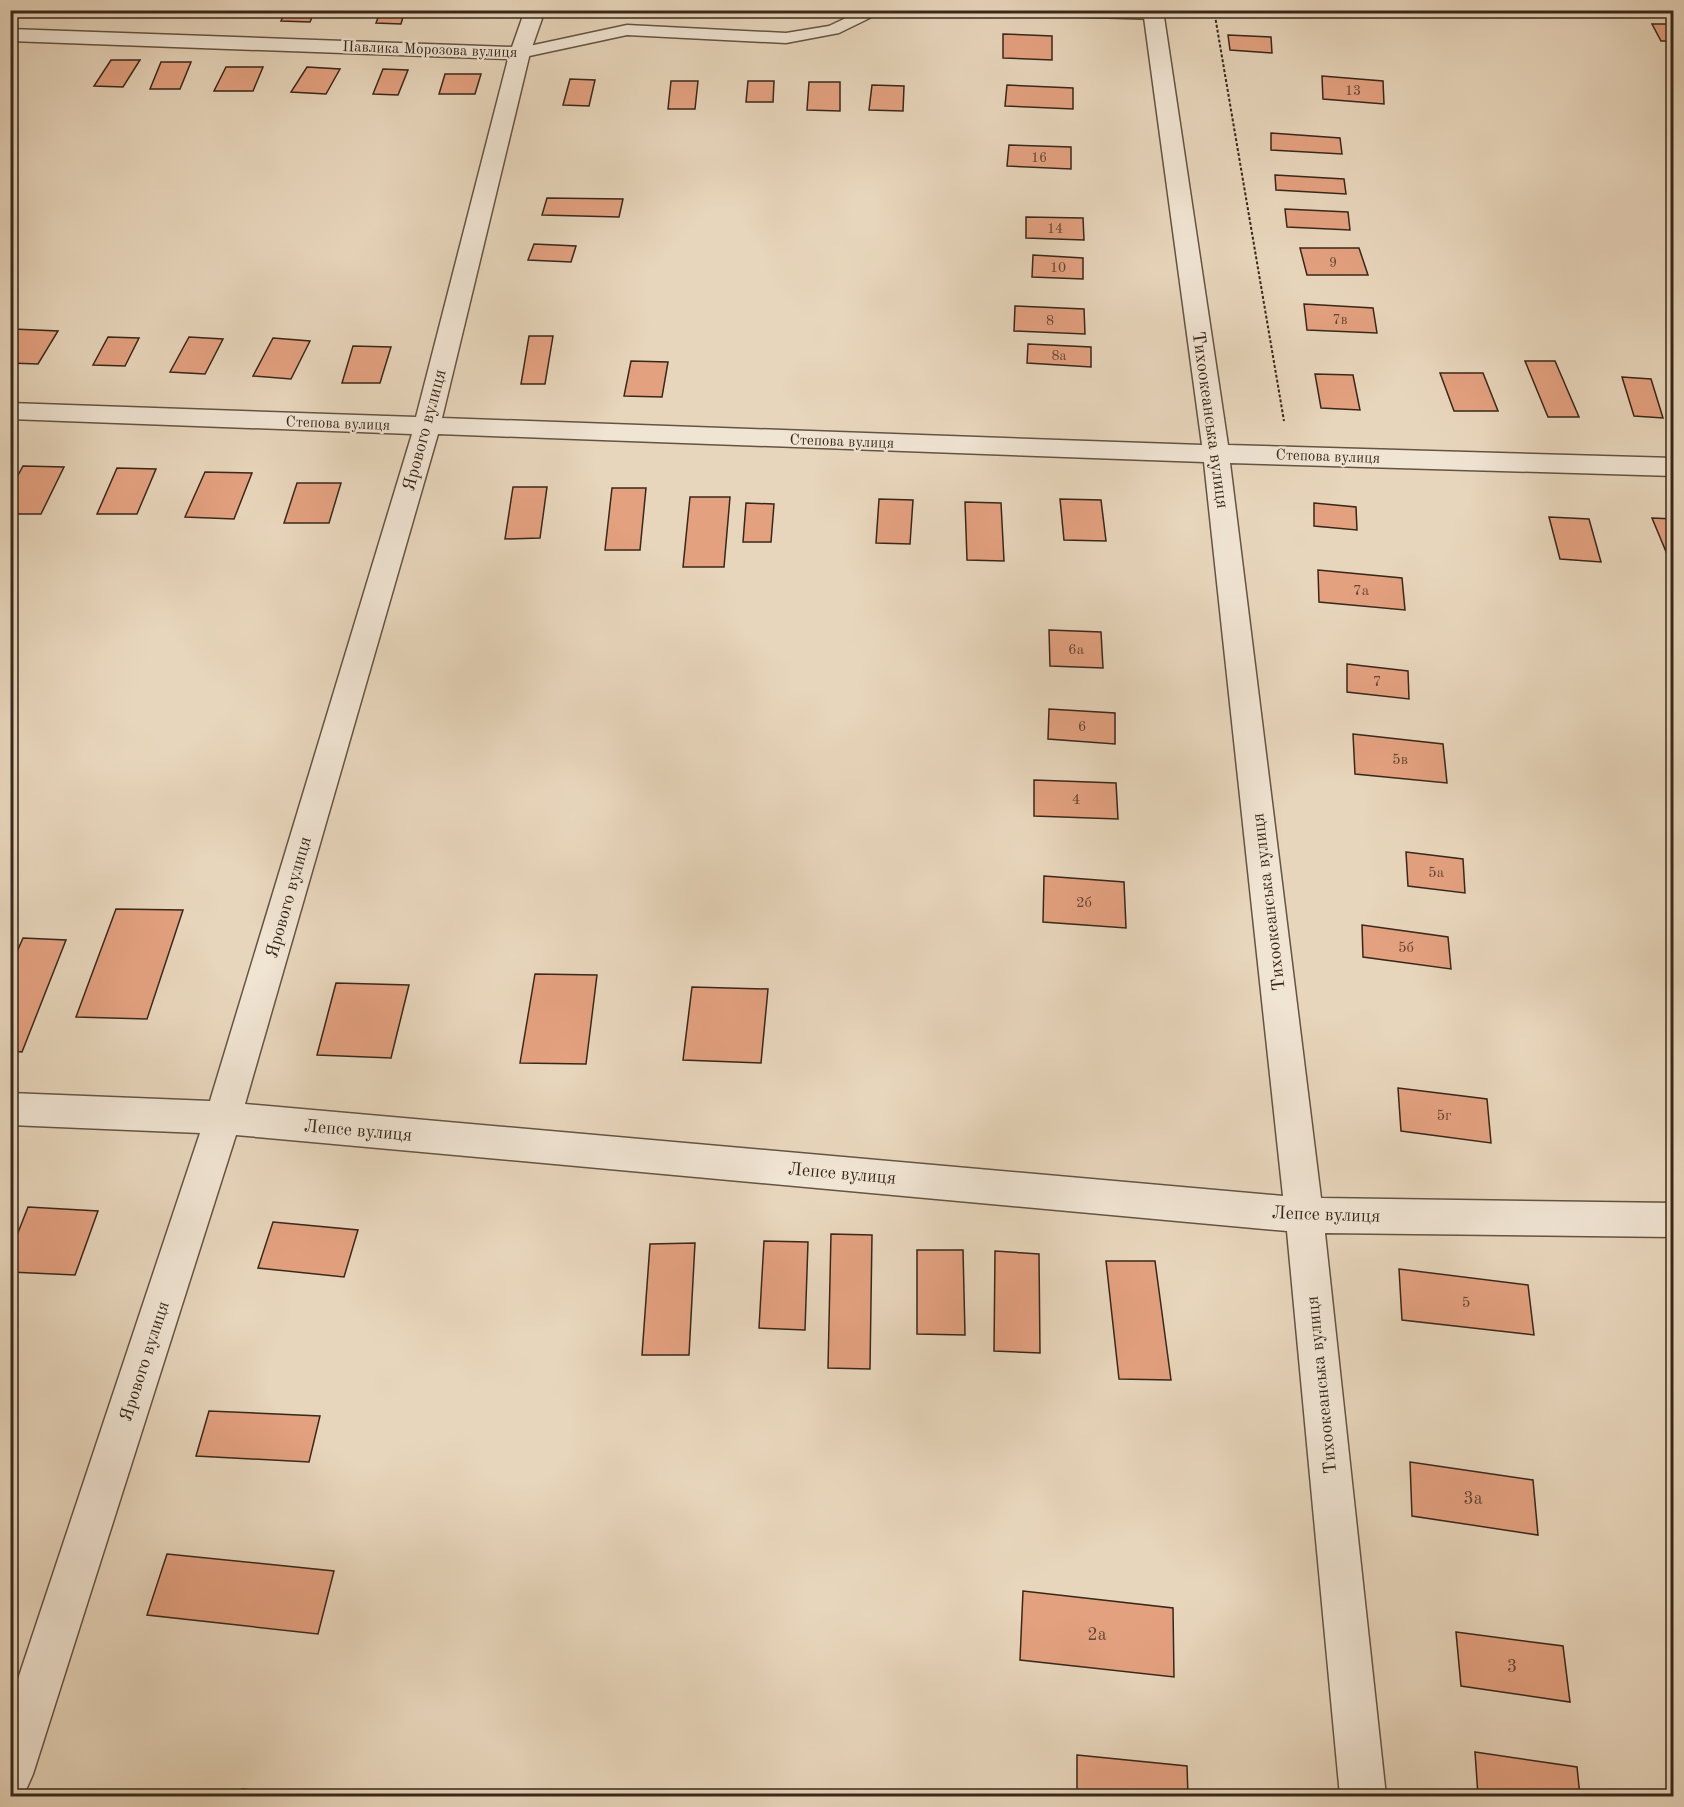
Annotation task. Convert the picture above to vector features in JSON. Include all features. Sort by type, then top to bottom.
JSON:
[{"type":"street","name":"Ярового вулиця","points":[[10,1774],[223,1118],[427,426],[520,53],[535,10]]},
{"type":"street","name":"Тихоокеанська вулиця","points":[[1154,12],[1216,454],[1304,1215],[1363,1797]]},
{"type":"street","name":"Павлика Морозова вулиця","points":[[10,35],[520,53]]},
{"type":"street","name":"Степова вулиця","points":[[10,411],[1216,454],[1290,454],[1674,467]]},
{"type":"street","name":"Лепсе вулиця","points":[[10,1109],[223,1118],[1304,1215],[1674,1220]]},
{"type":"lane","name":"Павлика Морозова вулиця","points":[[520,53],[627,30],[786,38],[833,30],[878,10]]},
{"type":"lane","points":[[1031,10],[1154,12]]},
{"type":"path","points":[[1214,10],[1290,454]]},
{"type":"building","points":[[286,10],[315,10],[310,22],[281,21]]},
{"type":"building","points":[[381,10],[405,10],[401,24],[376,23]]},
{"type":"building","points":[[1223,10],[1282,10],[1283,15],[1223,13]]},
{"type":"building","points":[[1634,10],[1674,10],[1674,16],[1636,14]]},
{"type":"building","points":[[1652,24],[1674,24],[1674,41],[1661,41]]},
{"type":"building","points":[[1003,34],[1052,36],[1052,60],[1003,58]]},
{"type":"building","points":[[1228,35],[1271,37],[1272,53],[1230,50]]},
{"type":"building","points":[[111,60],[140,60],[123,87],[94,86]]},
{"type":"building","points":[[161,62],[191,62],[180,89],[150,89]]},
{"type":"building","points":[[226,67],[263,67],[253,91],[214,91]]},
{"type":"building","points":[[307,67],[340,69],[326,94],[291,92]]},
{"type":"building","points":[[383,69],[408,70],[398,95],[373,94]]},
{"type":"building","points":[[445,74],[481,74],[475,94],[439,94]]},
{"type":"building","points":[[1322,76],[1383,81],[1384,104],[1323,99]]},
{"type":"building","points":[[570,79],[595,80],[589,106],[563,105]]},
{"type":"building","points":[[671,81],[698,81],[695,109],[668,109]]},
{"type":"building","points":[[748,81],[774,81],[773,102],[746,102]]},
{"type":"building","points":[[809,82],[840,82],[840,111],[807,110]]},
{"type":"building","points":[[872,85],[904,86],[903,111],[869,110]]},
{"type":"building","points":[[1007,85],[1073,88],[1073,109],[1005,106]]},
{"type":"building","points":[[1271,133],[1340,138],[1342,154],[1271,150]]},
{"type":"building","points":[[1009,145],[1071,147],[1071,169],[1007,166]]},
{"type":"building","points":[[1275,175],[1344,179],[1346,194],[1276,190]]},
{"type":"building","points":[[547,198],[623,199],[619,217],[542,215]]},
{"type":"building","points":[[1285,209],[1348,212],[1350,230],[1287,227]]},
{"type":"building","points":[[1026,217],[1083,218],[1084,240],[1026,238]]},
{"type":"building","points":[[534,244],[576,246],[571,262],[528,260]]},
{"type":"building","points":[[1300,248],[1359,248],[1368,275],[1307,275]]},
{"type":"building","points":[[1033,255],[1083,258],[1083,279],[1032,277]]},
{"type":"building","points":[[1304,304],[1373,308],[1377,333],[1307,330]]},
{"type":"building","points":[[1015,306],[1084,309],[1085,334],[1014,331]]},
{"type":"building","points":[[13,329],[58,331],[38,364],[10,363],[10,333]]},
{"type":"building","points":[[529,336],[553,336],[545,384],[521,384]]},
{"type":"building","points":[[108,337],[139,338],[125,366],[93,365]]},
{"type":"building","points":[[189,337],[223,339],[205,374],[170,372]]},
{"type":"building","points":[[273,338],[310,341],[291,379],[253,376]]},
{"type":"building","points":[[1028,344],[1091,347],[1091,367],[1027,363]]},
{"type":"building","points":[[353,346],[391,347],[380,383],[342,383]]},
{"type":"building","points":[[631,361],[668,362],[662,397],[624,396]]},
{"type":"building","points":[[1525,361],[1555,361],[1579,417],[1548,417]]},
{"type":"building","points":[[1440,373],[1483,373],[1498,411],[1454,411]]},
{"type":"building","points":[[1315,374],[1353,375],[1360,410],[1321,408]]},
{"type":"building","points":[[1622,377],[1651,379],[1663,418],[1634,416]]},
{"type":"building","points":[[23,466],[64,467],[41,514],[10,514],[10,490]]},
{"type":"building","points":[[117,468],[156,469],[137,514],[97,514]]},
{"type":"building","points":[[205,472],[252,473],[234,519],[185,517]]},
{"type":"building","points":[[297,483],[341,483],[329,523],[284,523]]},
{"type":"building","points":[[513,487],[547,487],[540,538],[505,539]]},
{"type":"building","points":[[612,488],[646,488],[640,550],[605,550]]},
{"type":"building","points":[[690,497],[730,497],[724,567],[683,567]]},
{"type":"building","points":[[879,499],[913,500],[910,544],[876,543]]},
{"type":"building","points":[[1060,499],[1101,500],[1106,541],[1064,540]]},
{"type":"building","points":[[965,502],[1001,503],[1004,561],[967,560]]},
{"type":"building","points":[[746,503],[774,504],[771,542],[743,542]]},
{"type":"building","points":[[1314,503],[1356,507],[1357,530],[1314,526]]},
{"type":"building","points":[[1549,517],[1589,519],[1601,562],[1560,559]]},
{"type":"building","points":[[1652,518],[1674,519],[1674,554],[1667,554]]},
{"type":"building","points":[[1318,570],[1402,578],[1405,610],[1319,602]]},
{"type":"building","points":[[1049,630],[1101,632],[1103,668],[1050,666]]},
{"type":"building","points":[[1347,664],[1408,671],[1409,699],[1347,692]]},
{"type":"building","points":[[1049,709],[1115,713],[1115,744],[1048,739]]},
{"type":"building","points":[[1353,734],[1443,744],[1447,783],[1355,774]]},
{"type":"building","points":[[1034,780],[1116,783],[1118,819],[1034,816]]},
{"type":"building","points":[[1406,852],[1463,859],[1465,893],[1408,886]]},
{"type":"building","points":[[1044,876],[1124,882],[1126,928],[1043,922]]},
{"type":"building","points":[[116,909],[183,910],[147,1019],[76,1017]]},
{"type":"building","points":[[1362,925],[1448,937],[1451,969],[1363,957]]},
{"type":"building","points":[[23,938],[66,940],[22,1052],[10,1051],[10,968]]},
{"type":"building","points":[[535,974],[597,975],[586,1064],[520,1063]]},
{"type":"building","points":[[336,983],[409,985],[391,1058],[317,1055]]},
{"type":"building","points":[[692,987],[768,989],[761,1063],[683,1060]]},
{"type":"building","points":[[1398,1088],[1487,1099],[1491,1143],[1401,1131]]},
{"type":"building","points":[[28,1207],[98,1211],[75,1275],[10,1272],[10,1253]]},
{"type":"building","points":[[273,1222],[358,1230],[344,1277],[258,1268]]},
{"type":"building","points":[[831,1234],[872,1235],[870,1369],[828,1368]]},
{"type":"building","points":[[764,1241],[808,1242],[805,1330],[759,1328]]},
{"type":"building","points":[[695,1243],[689,1355],[642,1355],[650,1244]]},
{"type":"building","points":[[917,1250],[963,1250],[965,1335],[917,1334]]},
{"type":"building","points":[[995,1251],[1039,1254],[1040,1353],[994,1351]]},
{"type":"building","points":[[1106,1261],[1155,1261],[1171,1380],[1119,1379]]},
{"type":"building","points":[[1399,1269],[1528,1285],[1534,1335],[1402,1320]]},
{"type":"building","points":[[209,1411],[320,1416],[309,1462],[196,1456]]},
{"type":"building","points":[[1410,1462],[1533,1480],[1538,1535],[1412,1516]]},
{"type":"building","points":[[167,1554],[334,1571],[318,1634],[147,1615]]},
{"type":"building","points":[[1023,1591],[1173,1608],[1174,1677],[1020,1660]]},
{"type":"building","points":[[1456,1632],[1563,1646],[1570,1702],[1461,1686]]},
{"type":"building","points":[[1475,1752],[1577,1767],[1580,1796],[1478,1796]]},
{"type":"building","points":[[1077,1755],[1187,1766],[1188,1796],[1077,1796]]},
{"type":"building","points":[[242,1789],[316,1796],[240,1796]]}]
